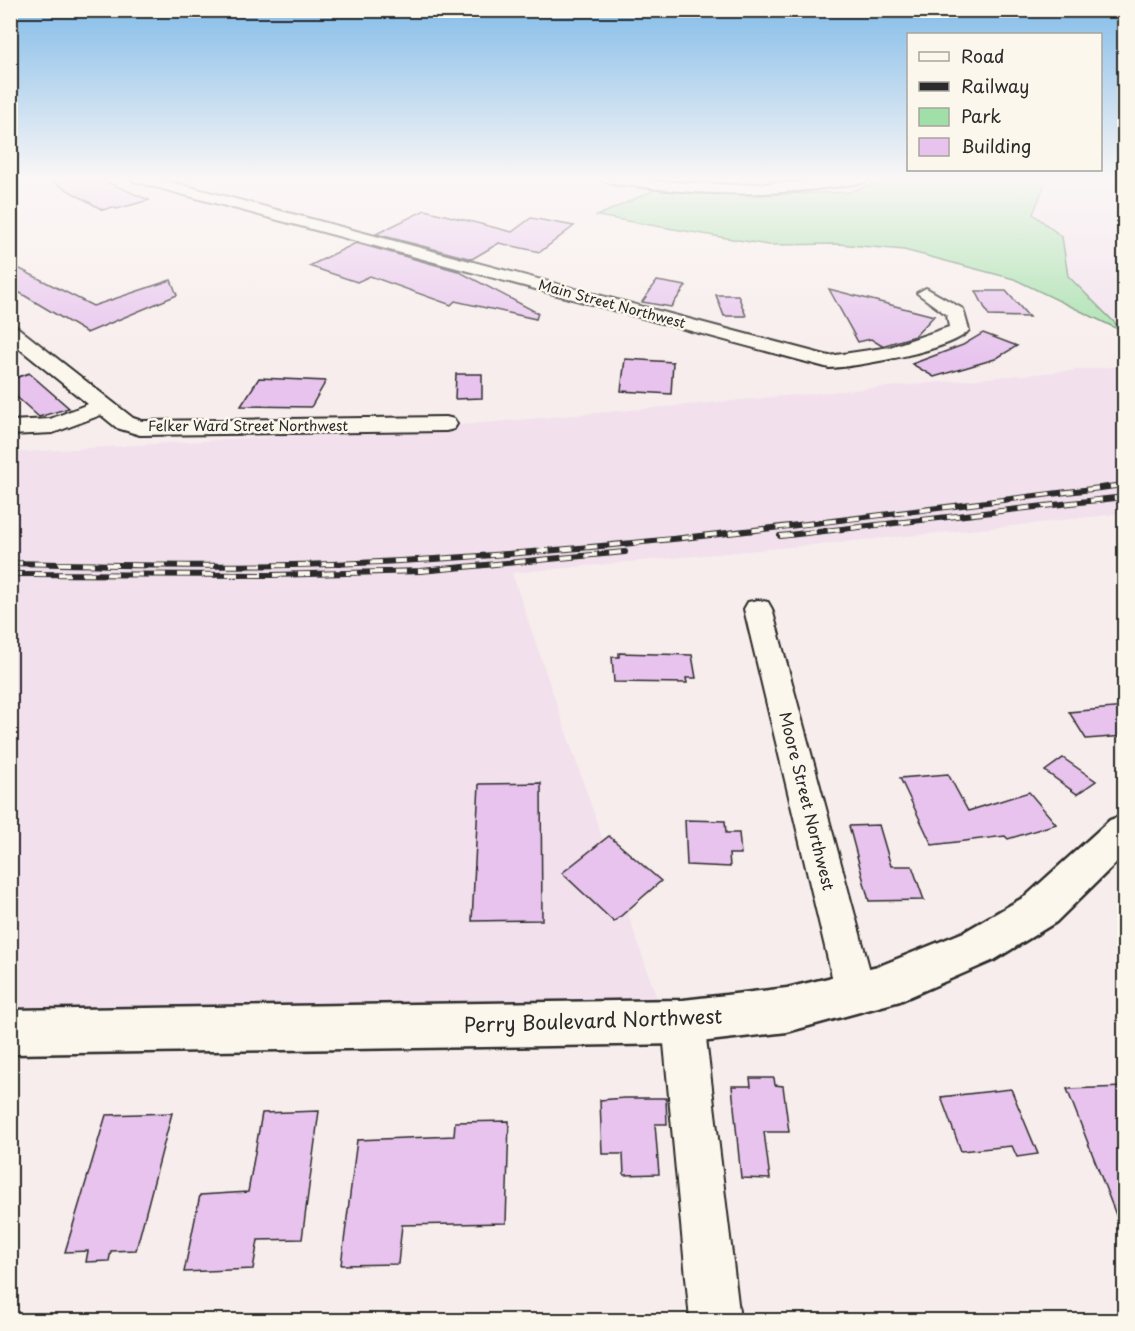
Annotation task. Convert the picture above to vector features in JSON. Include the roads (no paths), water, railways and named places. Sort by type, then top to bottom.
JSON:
[{"type":"street","name":"Main Street Northwest","points":[[370,240],[702,329],[790,350],[829,363],[858,362],[930,342],[958,330],[956,313],[926,292]]},
{"type":"street","name":"Felker Ward Street Northwest","points":[[16,339],[125,423],[141,428],[446,424]]},
{"type":"street","points":[[10,428],[53,426],[104,406]]},
{"type":"street","name":"Moore Street Northwest","points":[[758,609],[856,993]]},
{"type":"street","name":"Perry Boulevard Northwest","points":[[10,1032],[683,1022],[788,1010],[884,986],[979,946],[1041,909],[1125,831]]},
{"type":"street","points":[[683,1022],[715,1320]]},
{"type":"railway","points":[[10,563],[184,566],[358,563],[454,558],[742,532],[1124,485]]},
{"type":"railway","points":[[780,536],[1124,497]]},
{"type":"railway","points":[[10,574],[272,575],[421,571],[625,552]]}]
